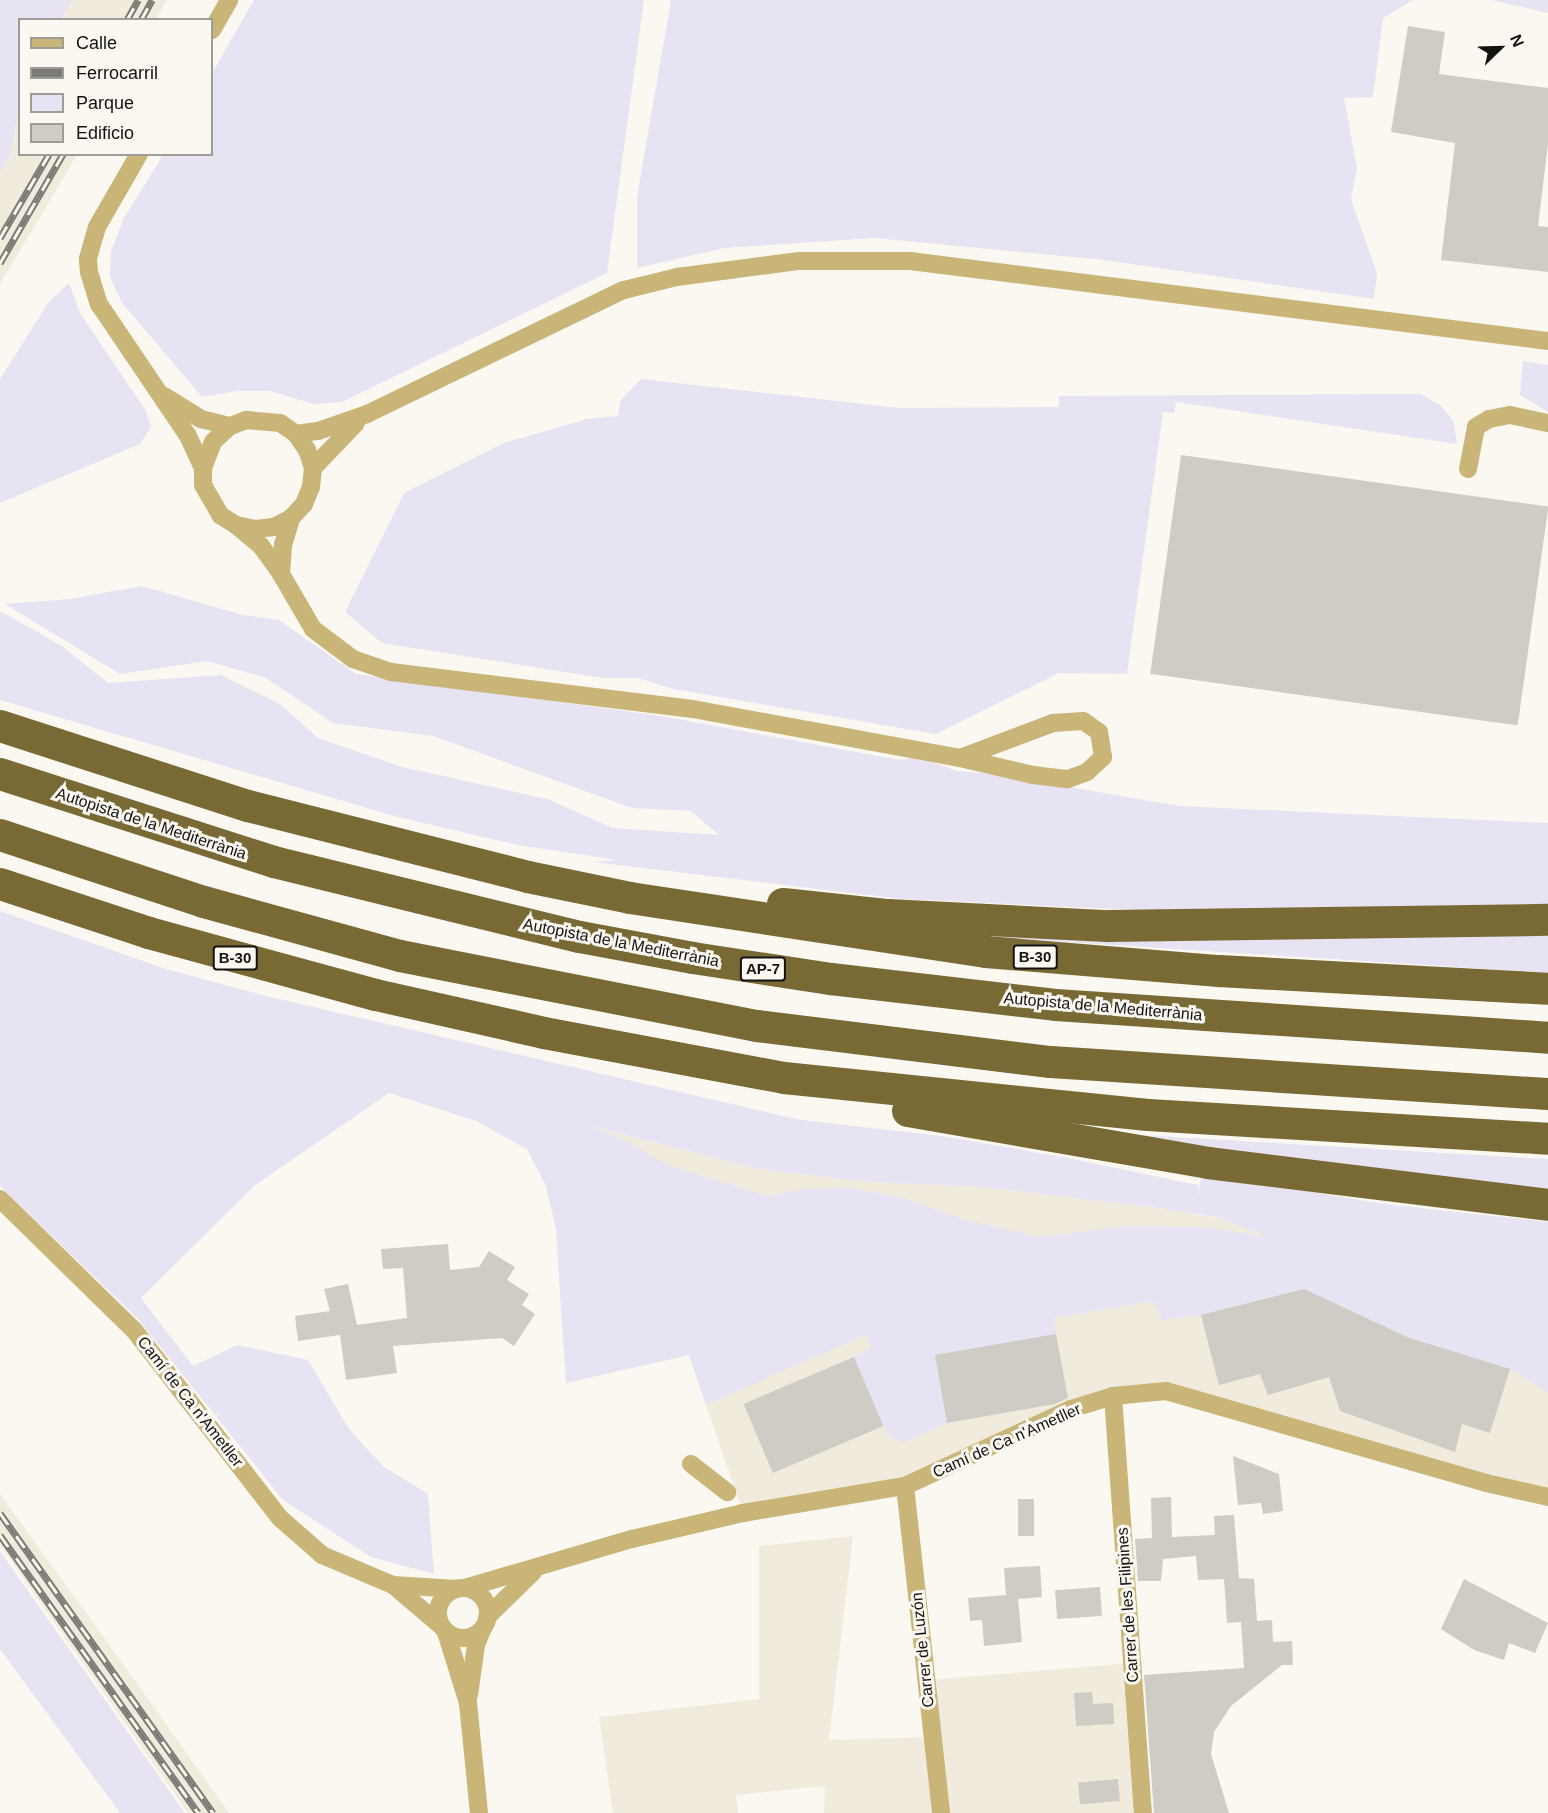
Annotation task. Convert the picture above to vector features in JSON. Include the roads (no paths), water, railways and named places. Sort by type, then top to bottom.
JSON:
[{"type":"highway","name":"B-30","points":[[0,726],[248,806],[528,877],[770,922],[986,952],[1219,971],[1548,989]]},
{"type":"highway","name":"Autopista de la Mediterrània","points":[[0,774],[274,862],[580,937],[693,958],[831,979],[1056,1005],[1548,1038]]},
{"type":"highway","points":[[0,835],[204,902],[400,956],[757,1026],[855,1041],[1051,1062],[1548,1094]]},
{"type":"highway","points":[[528,877],[980,921],[1185,926],[1548,920]]},
{"type":"highway","name":"B-30","points":[[0,884],[251,963],[463,1016],[784,1078],[1148,1115],[1548,1139]]},
{"type":"highway","points":[[620,1048],[808,1093],[1095,1144],[1231,1166],[1548,1205]]},
{"type":"street","points":[[213,28],[229,0]]},
{"type":"street","points":[[138,156],[97,227],[88,259],[89,272],[108,319],[160,394],[203,468],[210,501],[261,546],[281,574],[313,629],[352,658],[391,672],[693,709],[960,758],[995,768],[1068,779],[1087,772],[1103,757],[1099,732],[1083,721],[1053,723],[960,758]]},
{"type":"street","points":[[296,434],[318,431],[367,414],[624,290],[677,276],[799,261],[910,261],[1548,341]]},
{"type":"street","points":[[160,394],[201,419],[230,426],[263,419],[280,423],[296,434],[307,450],[312,468],[311,487],[304,504],[291,518],[274,527],[255,529],[236,525]]},
{"type":"street","points":[[312,468],[340,436],[367,414]]},
{"type":"street","points":[[1468,469],[1476,427],[1489,419],[1510,415],[1548,423]]},
{"type":"street","points":[[203,468],[207,451],[230,426]]},
{"type":"street","points":[[281,574],[283,545],[291,518]]},
{"type":"street","name":"Camí de Ca n'Ametller","points":[[0,1199],[134,1329],[280,1518],[322,1555],[393,1585],[443,1628]]},
{"type":"street","name":"Camí de Ca n'Ametller","points":[[393,1585],[461,1589],[535,1570],[632,1539],[743,1513],[905,1486],[1071,1409],[1113,1396],[1166,1391],[1486,1483],[1548,1497]]},
{"type":"street","name":"Carrer de les Filipines","points":[[1113,1396],[1143,1813]]},
{"type":"street","points":[[691,1464],[727,1492]]},
{"type":"street","name":"Carrer de Luzón","points":[[905,1486],[941,1813]]},
{"type":"street","name":"Camí de Ca n'Ametller","points":[[484,1623],[535,1570]]},
{"type":"street","points":[[468,1703],[476,1645],[484,1623],[485,1601],[461,1589],[440,1603],[443,1628],[468,1703],[479,1813]]},
{"type":"street","points":[[443,1628],[460,1638],[484,1623]]},
{"type":"railway","points":[[128,18],[138,0]]},
{"type":"railway","points":[[142,18],[152,0]]},
{"type":"railway","points":[[0,238],[48,156]]},
{"type":"railway","points":[[0,263],[62,156]]},
{"type":"railway","points":[[0,1513],[213,1813]]},
{"type":"railway","points":[[0,1535],[198,1813]]}]
